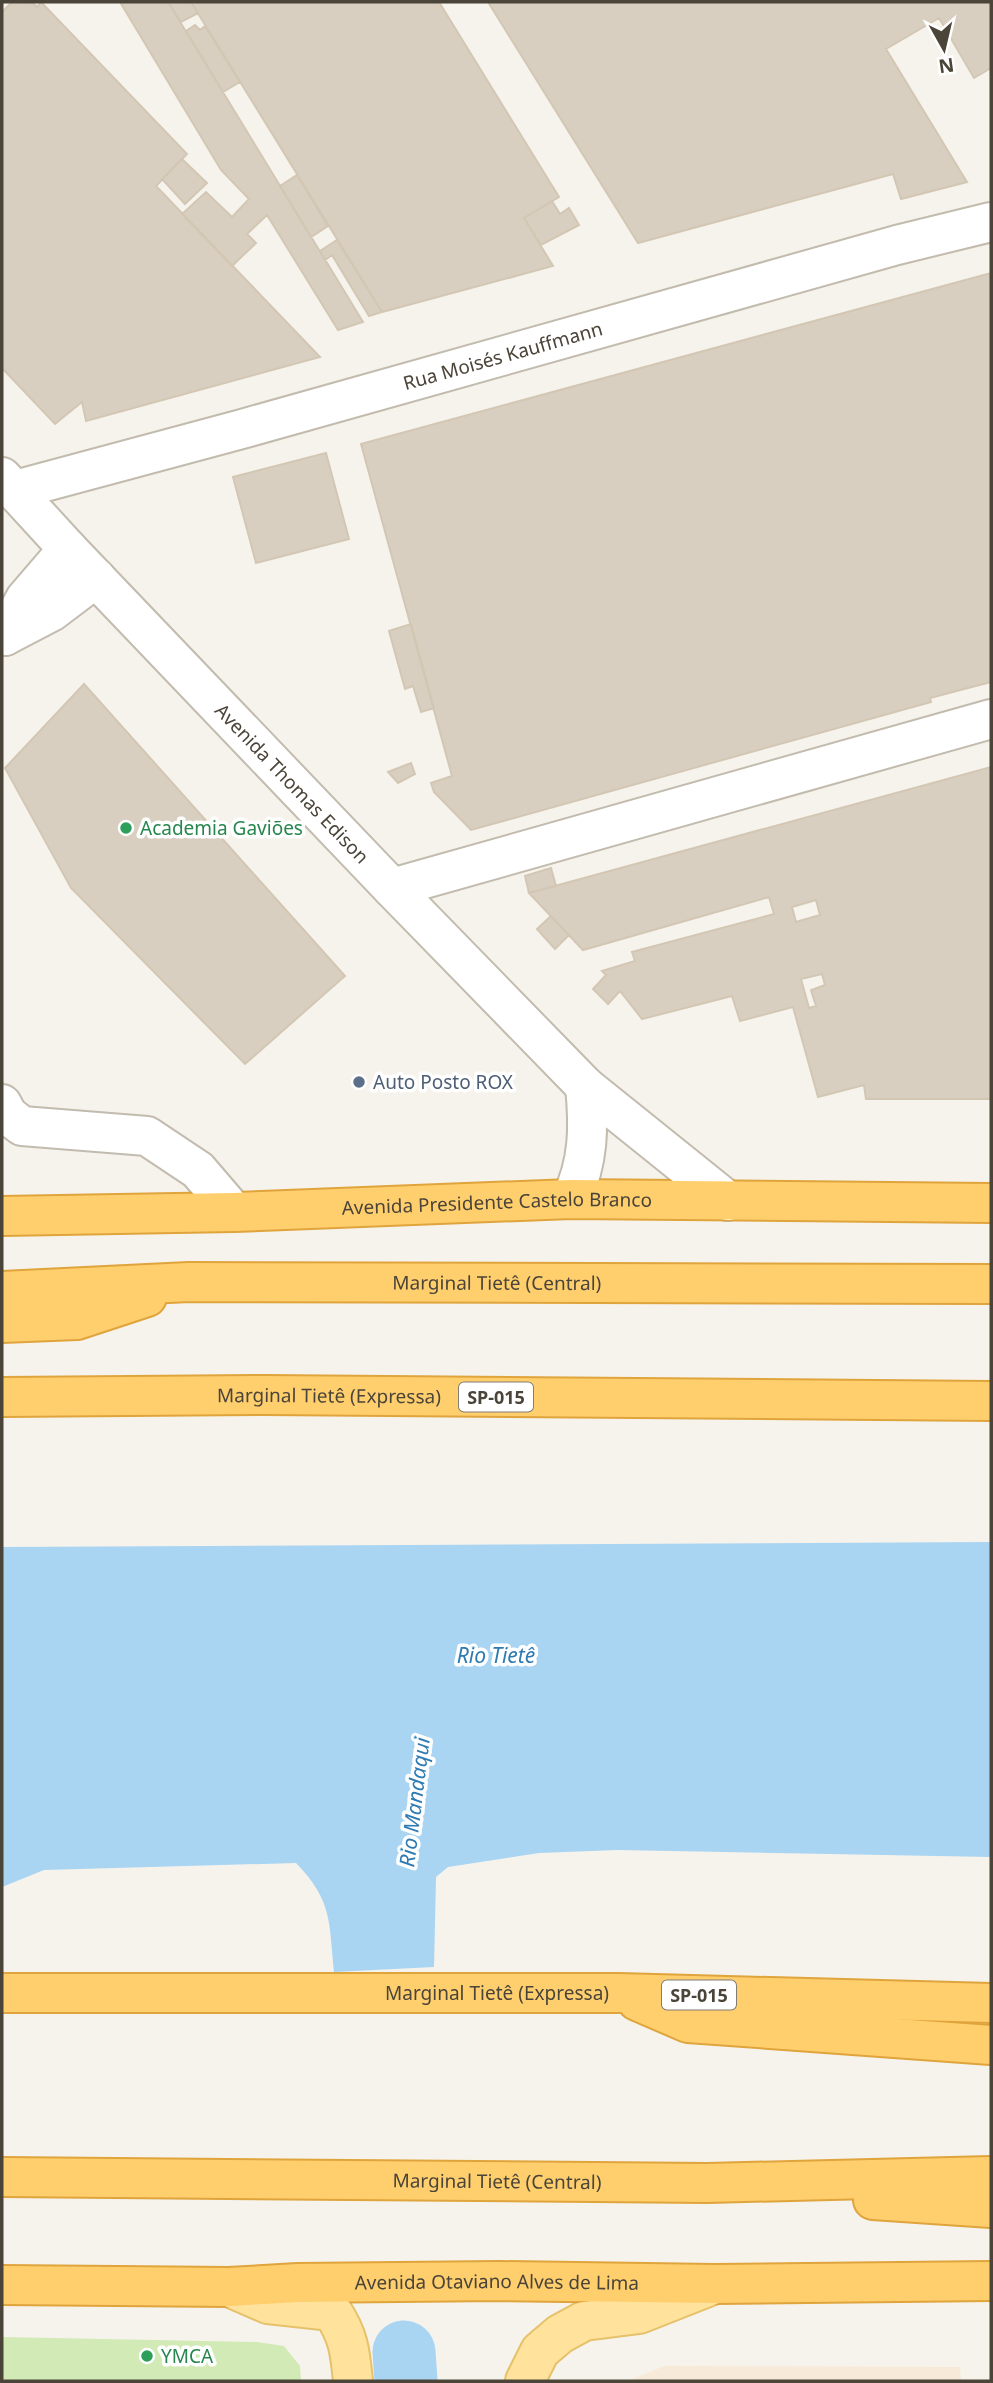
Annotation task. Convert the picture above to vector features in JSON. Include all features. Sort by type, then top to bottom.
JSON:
[{"type":"highway","name":"Avenida Presidente Castelo Branco","points":[[2,1216],[234,1212],[571,1199],[991,1203]]},
{"type":"highway","name":"Marginal Tietê (Central)","points":[[2,1291],[189,1282],[991,1284]]},
{"type":"highway","points":[[2,1323],[77,1320],[189,1282]]},
{"type":"highway","name":"Marginal Tietê (Expressa)","points":[[2,1397],[265,1395],[991,1401]]},
{"type":"highway","name":"Marginal Tietê (Expressa)","points":[[2,1993],[619,1993],[991,2003]]},
{"type":"highway","points":[[619,1993],[688,2023],[991,2045]]},
{"type":"highway","name":"Marginal Tietê (Central)","points":[[2,2177],[708,2183],[991,2176]]},
{"type":"highway","points":[[708,2183],[907,2203],[991,2208]]},
{"type":"highway","name":"Avenida Otaviano Alves de Lima","points":[[2,2285],[229,2287],[298,2283],[499,2281],[715,2284],[991,2281]]},
{"type":"main road","points":[[525,2381],[540,2351],[560,2334],[584,2321],[639,2314],[715,2284]]},
{"type":"main road","points":[[229,2287],[268,2304],[332,2311],[345,2331],[351,2354],[353,2381]]},
{"type":"street","name":"Rua Moisés Kauffmann","points":[[8,483],[255,426],[897,245],[991,222]]},
{"type":"street","name":"Avenida Thomas Edison","points":[[8,483],[392,888],[585,1086],[728,1201]]},
{"type":"street","points":[[68,549],[25,600],[5,636],[51,612],[96,578]]},
{"type":"street","points":[[392,888],[991,719]]},
{"type":"street","points":[[571,1199],[585,1162],[587,1146],[589,1125],[585,1086]]},
{"type":"street","points":[[2,1104],[8,1115],[22,1126],[147,1136],[198,1170],[234,1212]]},
{"type":"shaded area","points":[[664,2366],[960,2367],[961,2381],[628,2381]]},
{"type":"green space","name":"YMCA","points":[[2,2337],[257,2342],[284,2346],[300,2366],[301,2381],[2,2381]]},
{"type":"water","name":"Rio Tietê","points":[[991,1542],[991,1857],[617,1850],[539,1853],[448,1867],[436,1877],[434,1967],[334,1972],[330,1926],[323,1901],[296,1863],[44,1870],[2,1887],[2,1547]]},
{"type":"building","points":[[12,2],[32,2],[37,7],[41,2],[187,154],[156,186],[320,357],[86,421],[82,402],[55,424],[2,368],[2,12]]},
{"type":"building","points":[[120,2],[168,2],[363,322],[338,330],[267,215],[247,234],[256,243],[232,266],[182,214],[206,192],[232,217],[249,199],[221,170]]},
{"type":"building","points":[[168,2],[191,2],[198,13],[181,22]]},
{"type":"building","points":[[191,2],[439,2],[559,197],[524,218],[553,266],[382,312]]},
{"type":"building","points":[[488,2],[991,2],[991,68],[974,78],[939,18],[886,49],[967,182],[901,199],[893,174],[638,243]]},
{"type":"building","points":[[195,25],[200,30],[205,26],[240,82],[223,92],[186,31]]},
{"type":"building","points":[[182,159],[207,183],[185,204],[162,179]]},
{"type":"building","points":[[297,175],[328,226],[311,237],[280,186]]},
{"type":"building","points":[[552,201],[560,214],[569,208],[579,225],[541,245],[524,218]]},
{"type":"building","points":[[337,240],[382,312],[369,316],[332,255],[325,260],[320,251]]},
{"type":"building","points":[[991,273],[991,682],[930,698],[931,702],[471,830],[434,792],[431,783],[452,776],[361,444]]},
{"type":"building","points":[[326,453],[349,539],[256,563],[233,477]]},
{"type":"building","points":[[411,624],[434,708],[421,712],[413,686],[405,689],[389,631]]},
{"type":"building","name":"Academia Gaviões","points":[[84,684],[345,976],[245,1064],[71,888],[5,768]]},
{"type":"building","points":[[411,763],[415,774],[398,783],[388,772]]},
{"type":"building","points":[[991,767],[991,1099],[866,1099],[864,1085],[818,1097],[793,1007],[740,1021],[732,996],[642,1019],[620,991],[608,1004],[593,989],[606,975],[602,971],[635,961],[632,952],[774,914],[769,897],[583,950],[529,893]],"holes":[[[816,900],[820,915],[796,922],[792,907]],[[822,974],[825,985],[811,990],[816,1006],[809,1008],[801,979]]]},
{"type":"building","points":[[551,868],[556,886],[529,893],[525,876]]},
{"type":"building","points":[[551,916],[569,935],[555,949],[537,929]]},
{"type":"waterway","name":"Rio Mandaqui","points":[[404,2352],[406,2381]]},
{"type":"place","name":"Academia Gaviões","points":[[126,828]]},
{"type":"place","name":"Auto Posto ROX","points":[[359,1082]]},
{"type":"place","name":"YMCA","points":[[147,2356]]}]
